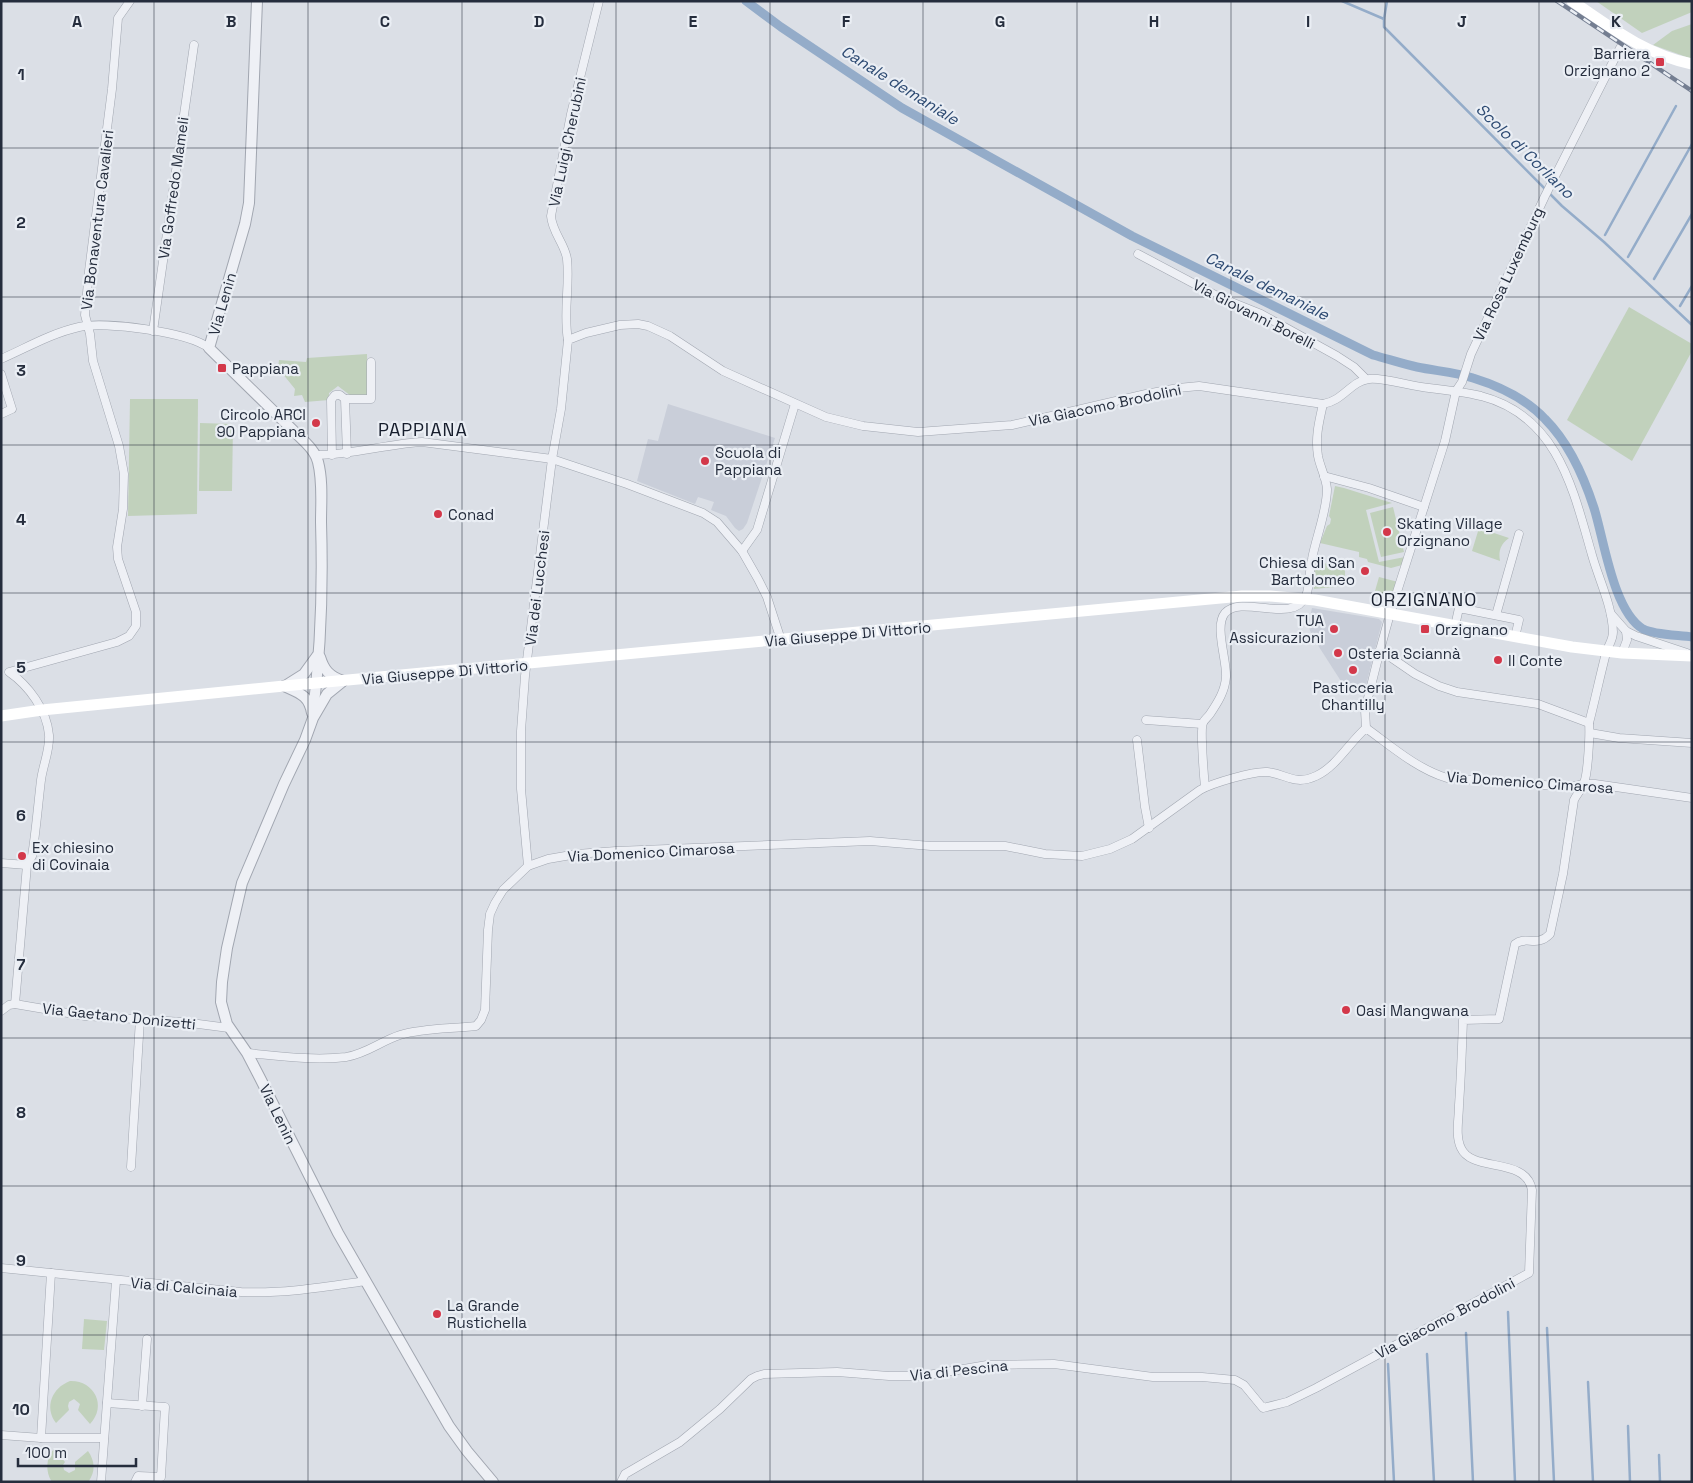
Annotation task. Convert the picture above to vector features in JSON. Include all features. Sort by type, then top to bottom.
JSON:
[{"type":"main road","points":[[1572,1],[1640,46],[1666,58],[1692,64]]},
{"type":"main road","name":"Via Giuseppe Di Vittorio","points":[[1,716],[42,710],[284,686],[1227,597],[1270,596],[1305,599],[1572,647],[1622,653],[1692,655]]},
{"type":"street","name":"Via Bonaventura Cavalieri","points":[[5,673],[117,642],[129,636],[136,626],[136,612],[118,559],[117,547],[123,509],[124,474],[119,446],[93,361],[85,315],[118,18],[130,1]]},
{"type":"street","name":"Via Lenin","points":[[256,1],[249,203],[245,224],[209,348],[306,443],[316,455],[319,464],[322,602],[313,718]]},
{"type":"street","name":"Via Luigi Cherubini","points":[[568,340],[565,321],[567,258],[552,226],[551,216],[571,114],[599,1]]},
{"type":"street","name":"Via Goffredo Mameli","points":[[153,331],[194,45]]},
{"type":"street","name":"Via Rosa Luxemburg","points":[[1456,391],[1462,382],[1466,368],[1547,191],[1620,48]]},
{"type":"street","name":"Via Giovanni Borelli","points":[[1138,254],[1221,298],[1243,306],[1286,328],[1354,367],[1366,380]]},
{"type":"street","name":"Via Giacomo Brodolini","points":[[568,340],[586,333],[620,326],[638,324],[648,326],[670,336],[723,371],[795,404],[838,421],[863,426],[918,432],[943,432],[1012,425],[1146,394],[1199,386],[1323,404]]},
{"type":"street","points":[[1,359],[68,330],[87,325],[153,331],[194,339],[209,348]]},
{"type":"street","points":[[552,459],[561,409],[568,340]]},
{"type":"street","points":[[332,455],[331,400],[334,395],[340,395],[345,399],[371,399],[371,362]]},
{"type":"street","points":[[1,374],[12,408],[1,414]]},
{"type":"street","name":"Via Giacomo Brodolini","points":[[1263,1408],[1287,1402],[1316,1388],[1530,1273],[1532,1190],[1529,1180],[1523,1174],[1476,1160],[1466,1155],[1460,1146],[1459,1124],[1463,1020],[1499,1019],[1515,944],[1524,941],[1538,942],[1550,934],[1563,874],[1574,800],[1584,784],[1590,733],[1589,723],[1613,634],[1611,614],[1574,491],[1564,468],[1539,430],[1517,412],[1483,397],[1456,391],[1372,379],[1366,380]]},
{"type":"street","points":[[1205,787],[1202,724],[1218,703],[1226,686],[1221,630],[1222,620],[1225,614],[1236,608],[1291,609],[1305,599],[1312,556],[1326,501],[1327,488],[1318,457],[1316,441],[1323,404],[1332,402],[1366,380]]},
{"type":"street","points":[[1366,728],[1365,710],[1380,650],[1444,440],[1456,391]]},
{"type":"street","points":[[345,399],[347,454]]},
{"type":"street","points":[[742,551],[757,530],[795,404]]},
{"type":"street","points":[[316,455],[347,454],[422,442],[552,459],[627,484],[703,513],[717,522],[742,551],[767,598],[781,640]]},
{"type":"street","name":"Via dei Lucchesi","points":[[528,866],[521,789],[522,722],[525,676],[552,459]]},
{"type":"street","points":[[1324,476],[1369,488],[1424,507]]},
{"type":"street","points":[[1496,615],[1519,534]]},
{"type":"street","points":[[1455,626],[1459,608],[1518,620],[1515,637]]},
{"type":"street","points":[[1611,614],[1626,631],[1646,640],[1692,655]]},
{"type":"street","points":[[1622,653],[1626,640],[1626,631]]},
{"type":"street","points":[[1380,650],[1415,674],[1457,692],[1538,704],[1589,723]]},
{"type":"street","points":[[318,654],[329,675],[343,681]]},
{"type":"street","points":[[284,686],[304,674],[318,654]]},
{"type":"street","name":"Via Bonaventura Cavalieri","points":[[5,673],[26,687],[42,710],[49,734],[42,772],[32,856],[27,865],[6,1008]]},
{"type":"street","name":"Via Lenin","points":[[343,681],[327,694],[313,718],[251,860],[238,895],[227,948],[221,992],[222,1010],[230,1028],[246,1053],[312,1184],[449,1426],[493,1482]]},
{"type":"street","points":[[284,686],[305,697],[311,706],[313,718]]},
{"type":"street","points":[[1146,720],[1202,724]]},
{"type":"street","name":"Via Domenico Cimarosa","points":[[246,1053],[297,1058],[346,1057],[364,1052],[388,1039],[411,1032],[476,1026],[485,1010],[490,914],[503,890],[528,866],[548,859],[577,854],[870,841],[931,846],[1005,846],[1045,854],[1082,856],[1123,844],[1149,828],[1205,787],[1263,772],[1297,781],[1309,779],[1328,769],[1366,728],[1412,761],[1436,775],[1446,778],[1570,787],[1584,784],[1692,798]]},
{"type":"street","points":[[1590,733],[1619,738],[1692,743]]},
{"type":"street","points":[[1137,740],[1149,828]]},
{"type":"street","points":[[1,863],[27,865]]},
{"type":"street","name":"Via Gaetano Donizetti","points":[[6,1008],[85,1016],[183,1022],[230,1028]]},
{"type":"street","points":[[131,1167],[140,1019]]},
{"type":"street","name":"Via di Calcinaia","points":[[1,1268],[116,1281],[266,1293],[308,1290],[366,1281]]},
{"type":"street","points":[[41,1438],[51,1273]]},
{"type":"street","points":[[101,1482],[116,1281]]},
{"type":"street","points":[[142,1406],[147,1339]]},
{"type":"street","name":"Via di Pescina","points":[[621,1482],[625,1474],[680,1442],[720,1409],[752,1379],[764,1374],[837,1372],[922,1376],[987,1365],[1054,1364],[1154,1378],[1202,1377],[1235,1380],[1244,1385],[1263,1408]]},
{"type":"street","points":[[107,1403],[166,1407],[161,1477],[138,1476],[135,1482]]},
{"type":"street","points":[[1,1435],[41,1438],[104,1438]]},
{"type":"shaded area","name":"Scuola di Pappiana","points":[[668,404],[775,438],[747,523],[743,529],[739,531],[726,516],[711,510],[714,502],[698,497],[695,504],[637,481],[648,439],[658,441]]},
{"type":"shaded area","points":[[1312,608],[1379,619],[1382,622],[1364,693],[1346,689],[1312,636],[1308,625]]},
{"type":"green space","points":[[1596,1],[1692,1],[1692,12],[1642,33]]},
{"type":"green space","points":[[1692,24],[1692,59],[1653,45],[1672,31]]},
{"type":"green space","points":[[1629,307],[1692,344],[1692,351],[1632,461],[1567,420]]},
{"type":"green space","points":[[367,354],[368,395],[351,396],[338,386],[329,393],[329,400],[305,402],[302,395],[294,396],[295,389],[278,368],[279,360],[306,362],[307,358]]},
{"type":"green space","points":[[130,399],[198,399],[197,514],[128,516]]},
{"type":"green space","points":[[200,423],[233,424],[232,491],[199,491]]},
{"type":"green space","points":[[1335,486],[1392,503],[1366,510],[1379,562],[1405,557],[1402,565],[1391,568],[1368,562],[1367,559],[1359,557],[1359,552],[1320,543],[1327,526],[1330,524],[1331,519],[1329,516]]},
{"type":"green space","name":"Skating Village Orzignano","points":[[1393,507],[1404,552],[1381,557],[1370,513]]},
{"type":"green space","points":[[1479,528],[1509,538],[1501,548],[1499,554],[1500,561],[1472,551]]},
{"type":"green space","points":[[1316,560],[1345,570],[1345,586],[1314,589]]},
{"type":"green space","points":[[1379,577],[1398,582],[1393,597],[1375,591]]},
{"type":"green space","points":[[84,1319],[107,1321],[104,1350],[82,1349]]},
{"type":"green space","points":[[70,1381],[85,1385],[95,1395],[98,1409],[90,1424],[78,1410],[80,1404],[74,1399],[69,1402],[69,1410],[56,1423],[52,1417],[50,1405],[54,1393]]},
{"type":"green space","points":[[54,1449],[65,1462],[63,1465],[64,1470],[69,1473],[75,1470],[75,1462],[88,1451],[94,1466],[88,1482],[52,1482],[48,1474],[47,1465],[49,1456]]},
{"type":"waterway","name":"Canale demaniale","points":[[746,1],[781,27],[902,108],[1132,236],[1373,355],[1412,366],[1473,378],[1493,385],[1521,399],[1545,419],[1568,449],[1594,508],[1617,591],[1624,607],[1633,620],[1648,631],[1692,637]]},
{"type":"waterway","name":"Scolo di Corliano","points":[[1342,1],[1384,19]]},
{"type":"waterway","name":"Scolo di Corliano","points":[[1387,1],[1384,27],[1562,206],[1604,242],[1692,325]]},
{"type":"waterway","points":[[1605,235],[1676,106]]},
{"type":"waterway","points":[[1628,257],[1692,144]]},
{"type":"waterway","points":[[1654,279],[1692,214]]},
{"type":"waterway","points":[[1680,306],[1692,286]]},
{"type":"waterway","points":[[1508,1312],[1515,1482]]},
{"type":"waterway","points":[[1547,1328],[1554,1482]]},
{"type":"waterway","points":[[1466,1333],[1473,1482]]},
{"type":"waterway","points":[[1427,1354],[1434,1482]]},
{"type":"waterway","points":[[1388,1364],[1394,1482]]},
{"type":"waterway","points":[[1588,1382],[1593,1482]]},
{"type":"waterway","points":[[1628,1426],[1630,1482]]},
{"type":"waterway","points":[[1659,1455],[1660,1482]]},
{"type":"railway","points":[[1557,1],[1692,91]]},
{"type":"place","name":"Barriera Orzignano 2","points":[[1660,62]]},
{"type":"place","name":"Pappiana","points":[[222,368]]},
{"type":"place","name":"Circolo ARCI 90 Pappiana","points":[[316,423]]},
{"type":"place","name":"Scuola di Pappiana","points":[[705,461]]},
{"type":"place","name":"Conad","points":[[438,514]]},
{"type":"place","name":"Skating Village Orzignano","points":[[1387,532]]},
{"type":"place","name":"Chiesa di San Bartolomeo","points":[[1365,571]]},
{"type":"place","name":"TUA Assicurazioni","points":[[1334,629]]},
{"type":"place","name":"Orzignano","points":[[1425,629]]},
{"type":"place","name":"Osteria Sciannà","points":[[1338,653]]},
{"type":"place","name":"Il Conte","points":[[1498,660]]},
{"type":"place","name":"Pasticceria Chantilly","points":[[1353,670]]},
{"type":"place","name":"Ex chiesino di Covinaia","points":[[22,856]]},
{"type":"place","name":"Oasi Mangwana","points":[[1346,1010]]},
{"type":"place","name":"La Grande Rustichella","points":[[437,1314]]},
{"type":"district","name":"PAPPIANA","points":[[423,429]]},
{"type":"district","name":"ORZIGNANO","points":[[1424,599]]}]
